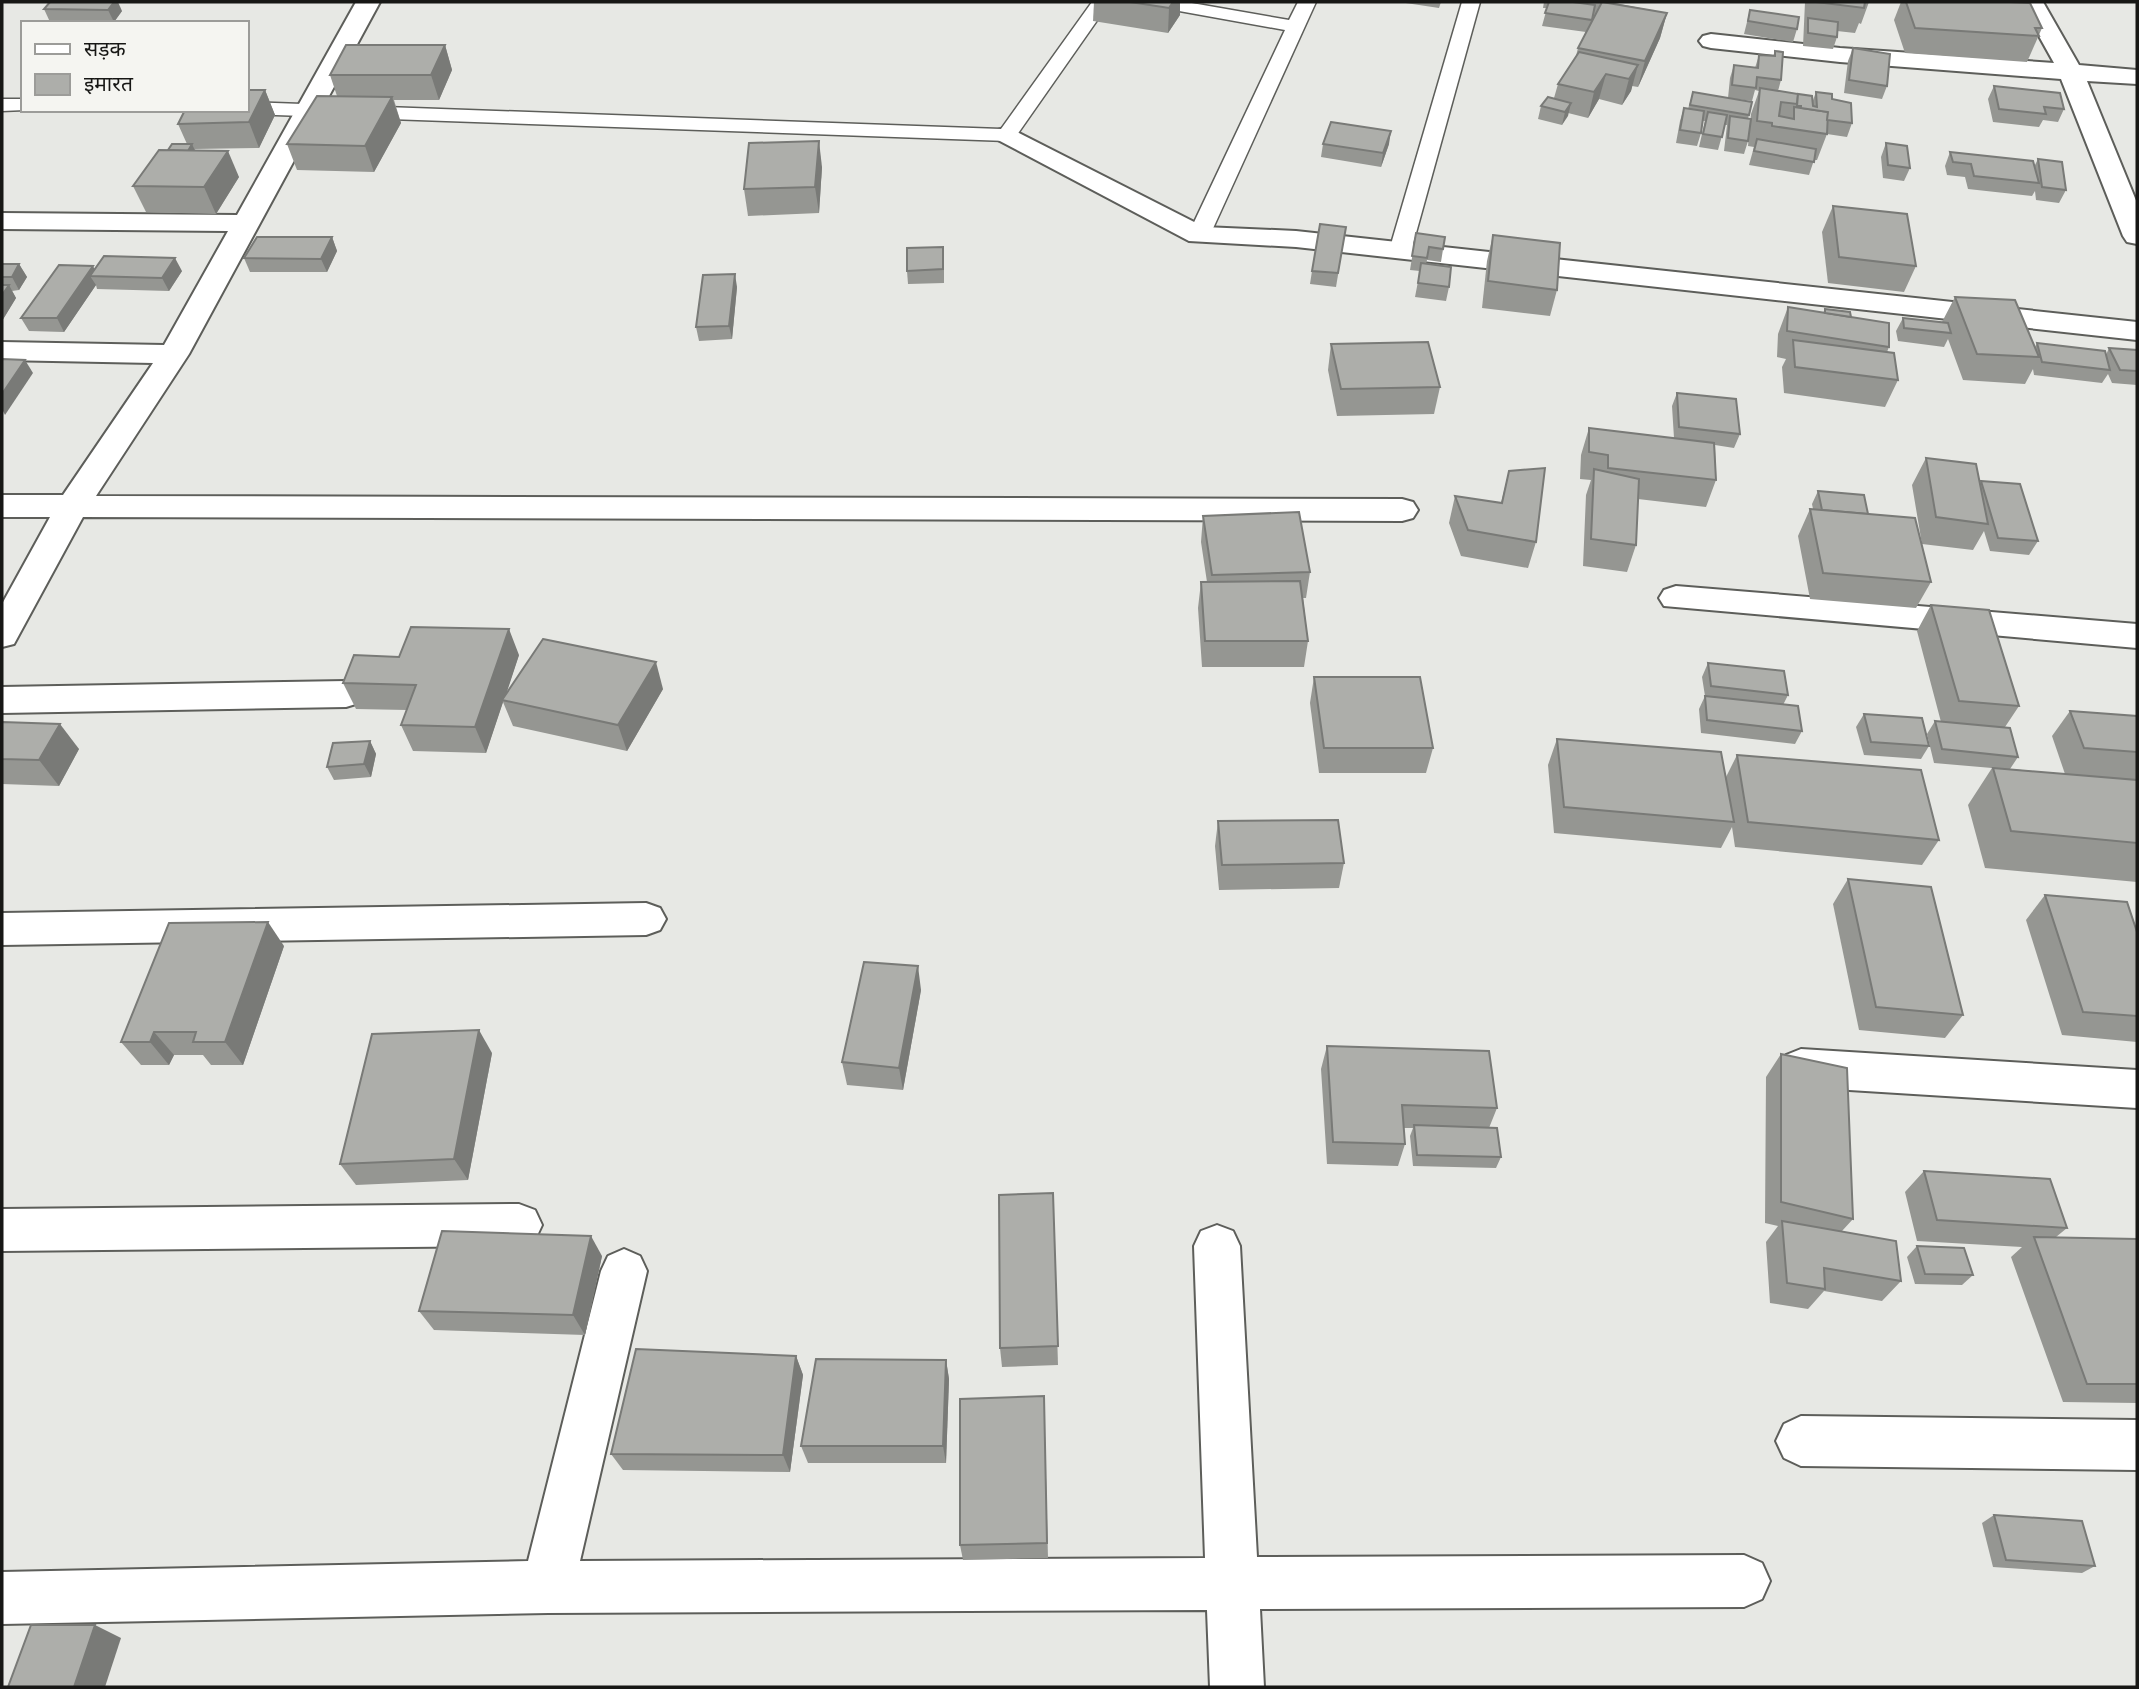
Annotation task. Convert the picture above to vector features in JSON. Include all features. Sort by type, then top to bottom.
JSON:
[{"type":"street","points":[[2,635],[73,505],[174,354],[368,2]]},
{"type":"street","points":[[2032,2],[2072,75],[2137,236]]},
{"type":"street","points":[[1711,41],[2072,75],[2137,77]]},
{"type":"street","points":[[1007,135],[1199,235],[1296,239],[2137,331]]},
{"type":"street","points":[[2,221],[246,223]]},
{"type":"street","points":[[2,351],[174,354]]},
{"type":"street","points":[[2,506],[1402,510]]},
{"type":"street","points":[[1676,598],[2137,636]]},
{"type":"street","points":[[2,700],[346,694]]},
{"type":"street","points":[[2,929],[646,919]]},
{"type":"street","points":[[1801,1068],[2137,1089]]},
{"type":"street","points":[[2,1230],[519,1225]]},
{"type":"street","points":[[1217,1246],[1230,1584],[1237,1687]]},
{"type":"street","points":[[548,1587],[624,1271]]},
{"type":"street","points":[[1801,1441],[2137,1446]]},
{"type":"street","points":[[2,1598],[548,1587],[1744,1581]]},
{"type":"lane","points":[[248,108],[1007,135],[1101,2]]},
{"type":"lane","points":[[1157,2],[1296,27]]},
{"type":"lane","points":[[1199,235],[1307,2]]},
{"type":"lane","points":[[1400,251],[1471,2]]},
{"type":"lane","points":[[2,105],[21,105]]},
{"type":"building","points":[[50,2],[114,2],[108,10],[44,9]]},
{"type":"building","points":[[1130,2],[1173,2],[1169,8]]},
{"type":"building","points":[[1549,2],[1595,5],[1592,20],[1545,13]]},
{"type":"building","points":[[1602,2],[1667,13],[1645,61],[1578,48]]},
{"type":"building","points":[[1816,2],[1865,2],[1864,8]]},
{"type":"building","points":[[1906,2],[2030,3],[2042,28],[2035,28],[2039,36],[1915,28]]},
{"type":"building","points":[[1750,10],[1799,17],[1797,29],[1748,21]]},
{"type":"building","points":[[1808,18],[1838,22],[1837,37],[1808,33]]},
{"type":"building","points":[[346,45],[445,45],[431,75],[330,75]]},
{"type":"building","points":[[1853,48],[1890,54],[1887,86],[1849,80]]},
{"type":"building","points":[[1775,51],[1783,52],[1781,80],[1757,77],[1756,88],[1732,85],[1734,65],[1758,68],[1759,55],[1775,56]]},
{"type":"building","points":[[1579,52],[1638,65],[1629,79],[1606,74],[1594,92],[1558,84]]},
{"type":"building","points":[[1994,86],[2060,93],[2064,109],[2044,107],[2046,114],[1999,109]]},
{"type":"building","points":[[1760,88],[1798,94],[1797,104],[1781,102],[1779,116],[1794,119],[1794,107],[1828,112],[1827,134],[1772,126],[1772,123],[1757,121]]},
{"type":"building","points":[[248,90],[265,90],[249,122],[178,124],[184,112],[248,112]]},
{"type":"building","points":[[1693,92],[1752,102],[1749,115],[1690,105]]},
{"type":"building","points":[[1816,92],[1832,94],[1832,99],[1851,103],[1852,123],[1827,120],[1828,112],[1797,106],[1798,94],[1812,96],[1813,106],[1817,107]]},
{"type":"building","points":[[317,96],[392,97],[365,146],[287,144]]},
{"type":"building","points":[[1548,97],[1571,103],[1565,112],[1541,106]]},
{"type":"building","points":[[1684,108],[1704,111],[1701,133],[1680,130]]},
{"type":"building","points":[[1708,112],[1727,115],[1722,137],[1703,134]]},
{"type":"building","points":[[1730,116],[1751,119],[1748,141],[1728,138]]},
{"type":"building","points":[[1331,122],[1391,131],[1383,153],[1323,144]]},
{"type":"building","points":[[1757,139],[1816,149],[1814,162],[1754,151]]},
{"type":"building","points":[[819,141],[815,187],[744,189],[749,143]]},
{"type":"building","points":[[1886,143],[1907,146],[1910,168],[1888,165]]},
{"type":"building","points":[[172,144],[192,144],[188,151],[168,150]]},
{"type":"building","points":[[159,150],[228,151],[204,187],[133,186]]},
{"type":"building","points":[[1950,152],[2033,161],[2039,183],[1974,176],[1971,164],[1953,162]]},
{"type":"building","points":[[2038,159],[2062,162],[2066,190],[2042,187]]},
{"type":"building","points":[[1833,206],[1907,214],[1916,266],[1839,257]]},
{"type":"building","points":[[1320,224],[1346,227],[1338,273],[1312,271]]},
{"type":"building","points":[[1416,233],[1445,237],[1443,249],[1429,247],[1427,258],[1412,256]]},
{"type":"building","points":[[1493,235],[1560,243],[1557,290],[1488,281]]},
{"type":"building","points":[[257,237],[332,237],[321,259],[244,258]]},
{"type":"building","points":[[943,247],[943,269],[907,271],[907,248]]},
{"type":"building","points":[[104,256],[175,258],[162,278],[90,276]]},
{"type":"building","points":[[1421,263],[1451,267],[1449,287],[1418,283]]},
{"type":"building","points":[[2,264],[19,264],[12,277],[2,277]]},
{"type":"building","points":[[59,265],[93,266],[57,318],[21,318]]},
{"type":"building","points":[[735,274],[729,326],[696,327],[703,275]]},
{"type":"building","points":[[2,285],[9,285],[2,295]]},
{"type":"building","points":[[1955,297],[2015,300],[2039,357],[1977,354]]},
{"type":"building","points":[[1788,307],[1889,323],[1889,347],[1787,331]]},
{"type":"building","points":[[1825,309],[1850,312],[1851,317],[1825,313]]},
{"type":"building","points":[[1903,318],[1948,323],[1951,333],[1904,328]]},
{"type":"building","points":[[1793,340],[1894,353],[1898,380],[1795,367]]},
{"type":"building","points":[[1428,342],[1440,387],[1341,389],[1331,344]]},
{"type":"building","points":[[2037,343],[2105,351],[2110,370],[2042,362]]},
{"type":"building","points":[[2109,348],[2137,350],[2137,371],[2120,370]]},
{"type":"building","points":[[2,359],[25,360],[2,394]]},
{"type":"building","points":[[1677,393],[1736,399],[1740,434],[1679,427]]},
{"type":"building","points":[[1589,428],[1714,443],[1716,480],[1608,468],[1608,455],[1589,452]]},
{"type":"building","points":[[1926,458],[1976,464],[1988,524],[1936,517]]},
{"type":"building","points":[[1545,468],[1536,542],[1468,530],[1455,496],[1502,503],[1509,471]]},
{"type":"building","points":[[1594,469],[1639,479],[1636,545],[1591,539]]},
{"type":"building","points":[[1981,481],[2020,484],[2038,541],[1998,538]]},
{"type":"building","points":[[1818,491],[1864,495],[1868,514],[1822,510]]},
{"type":"building","points":[[1810,509],[1915,518],[1931,582],[1823,573]]},
{"type":"building","points":[[1299,512],[1310,572],[1212,575],[1203,516]]},
{"type":"building","points":[[1300,581],[1308,641],[1205,641],[1201,582]]},
{"type":"building","points":[[1931,605],[1989,610],[2019,706],[1959,701]]},
{"type":"building","points":[[411,627],[509,629],[475,727],[401,725],[416,685],[343,683],[354,655],[399,657]]},
{"type":"building","points":[[543,639],[656,662],[618,725],[502,700]]},
{"type":"building","points":[[1708,663],[1784,671],[1788,695],[1711,686]]},
{"type":"building","points":[[1314,677],[1420,677],[1433,748],[1324,748]]},
{"type":"building","points":[[1705,696],[1798,706],[1802,731],[1707,720]]},
{"type":"building","points":[[2070,711],[2137,716],[2137,752],[2084,748]]},
{"type":"building","points":[[1864,714],[1922,718],[1929,746],[1871,742]]},
{"type":"building","points":[[1935,721],[2010,728],[2018,757],[1942,749]]},
{"type":"building","points":[[2,722],[60,724],[39,760],[2,759]]},
{"type":"building","points":[[1557,739],[1721,752],[1734,822],[1564,807]]},
{"type":"building","points":[[370,741],[364,764],[327,767],[333,743]]},
{"type":"building","points":[[1737,755],[1921,770],[1939,840],[1748,822]]},
{"type":"building","points":[[1993,768],[2137,780],[2137,843],[2011,831]]},
{"type":"building","points":[[1338,820],[1344,863],[1222,865],[1218,821]]},
{"type":"building","points":[[1848,879],[1931,887],[1963,1015],[1876,1007]]},
{"type":"building","points":[[2045,895],[2127,902],[2137,932],[2137,1016],[2083,1012]]},
{"type":"building","points":[[268,922],[225,1042],[193,1042],[196,1032],[154,1032],[150,1042],[121,1042],[169,923]]},
{"type":"building","points":[[864,962],[918,966],[899,1068],[842,1062]]},
{"type":"building","points":[[479,1030],[454,1159],[340,1164],[372,1034]]},
{"type":"building","points":[[1327,1046],[1489,1051],[1497,1108],[1402,1105],[1405,1144],[1333,1142]]},
{"type":"building","points":[[1781,1054],[1847,1068],[1853,1219],[1781,1202]]},
{"type":"building","points":[[1414,1125],[1497,1128],[1501,1157],[1417,1155]]},
{"type":"building","points":[[1924,1171],[2050,1179],[2067,1228],[1937,1220]]},
{"type":"building","points":[[1053,1193],[1058,1346],[1000,1348],[999,1195]]},
{"type":"building","points":[[1782,1221],[1896,1241],[1901,1281],[1824,1268],[1825,1289],[1787,1283]]},
{"type":"building","points":[[442,1231],[591,1236],[573,1315],[419,1311]]},
{"type":"building","points":[[2034,1237],[2137,1239],[2137,1384],[2087,1384]]},
{"type":"building","points":[[1917,1246],[1964,1248],[1973,1275],[1925,1274]]},
{"type":"building","points":[[636,1349],[796,1356],[783,1455],[611,1454]]},
{"type":"building","points":[[816,1359],[946,1360],[943,1446],[801,1446]]},
{"type":"building","points":[[1044,1396],[1047,1543],[960,1545],[960,1399]]},
{"type":"building","points":[[1994,1515],[2082,1521],[2095,1566],[2006,1560]]},
{"type":"building","points":[[31,1625],[95,1625],[74,1687],[8,1687]]}]
